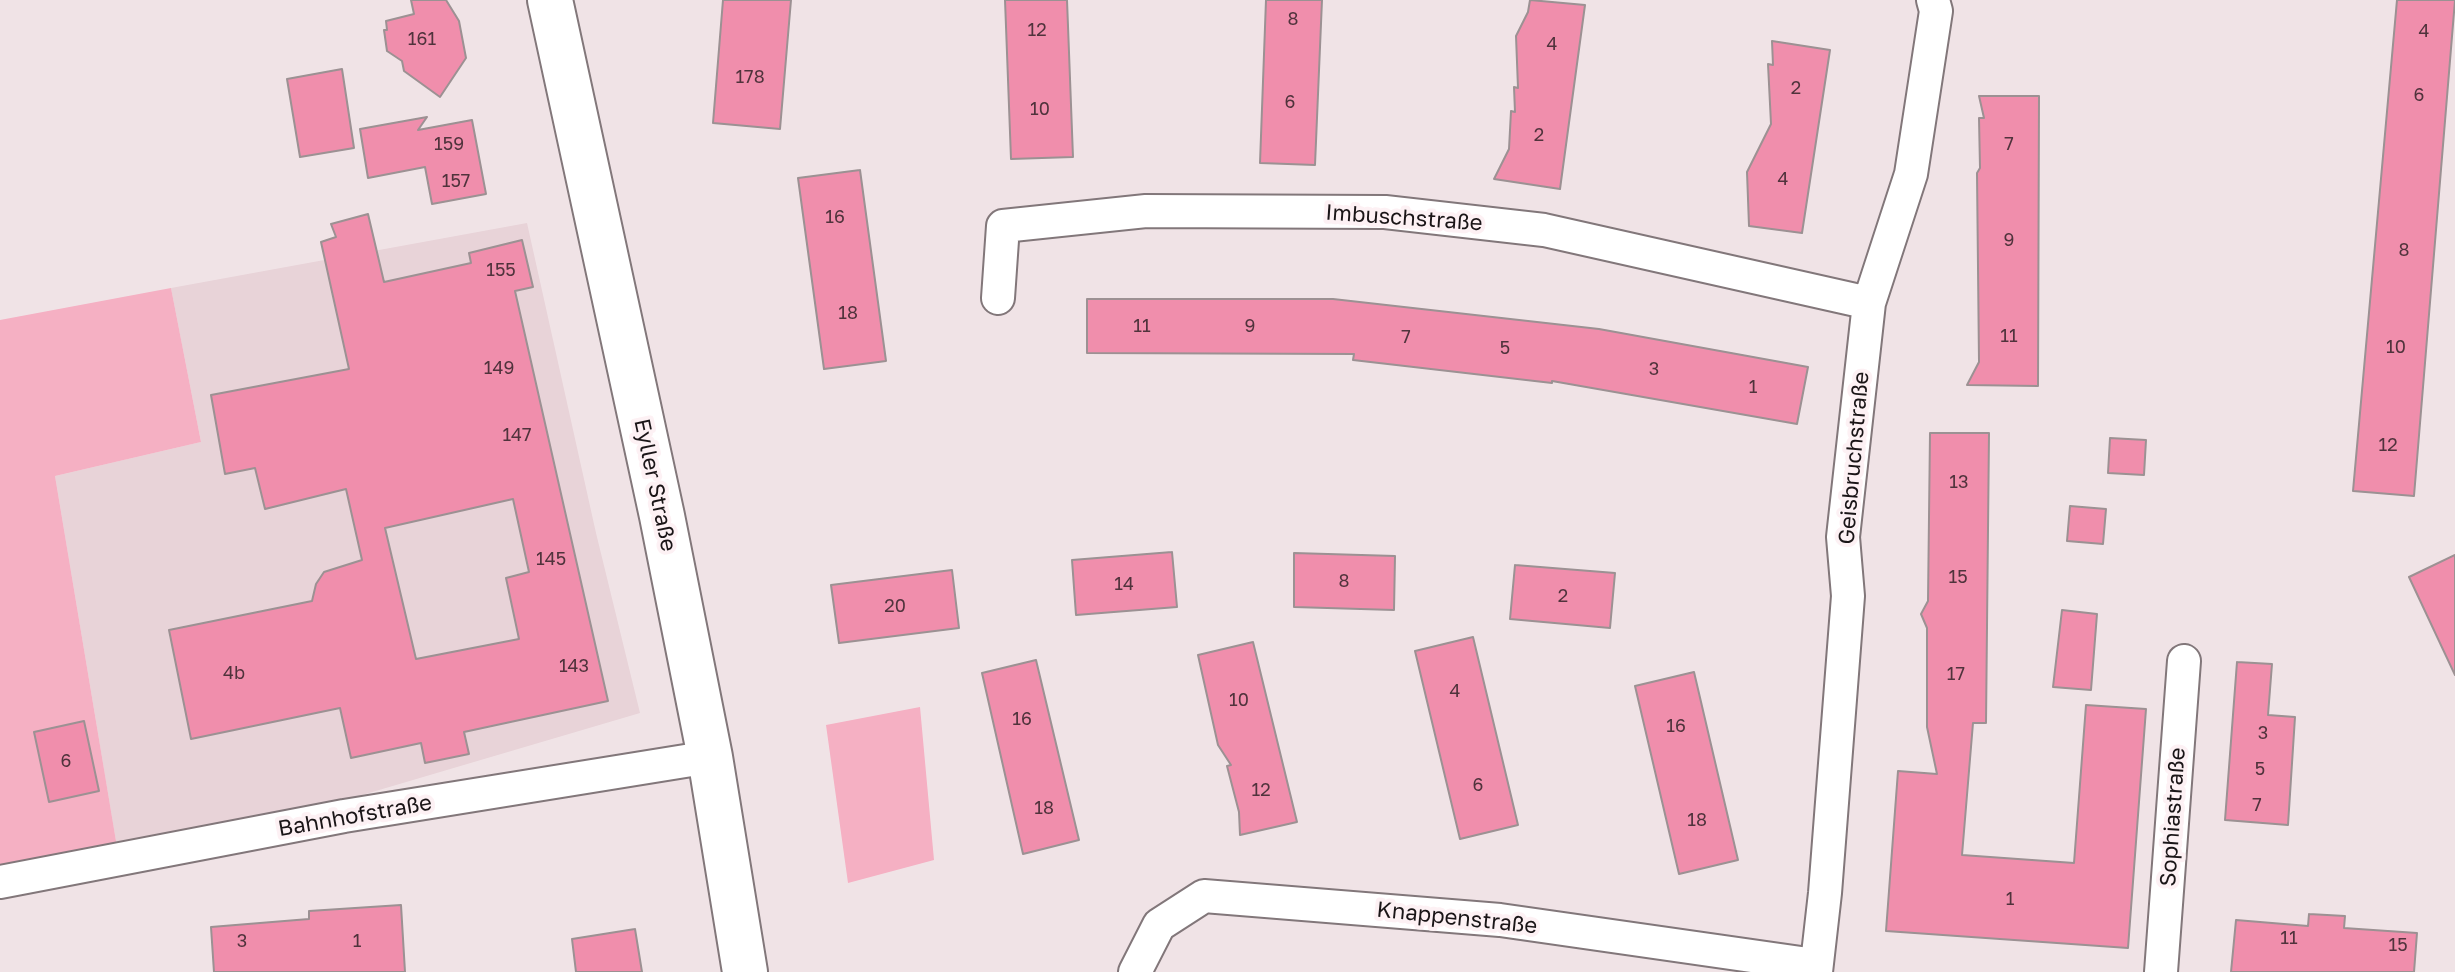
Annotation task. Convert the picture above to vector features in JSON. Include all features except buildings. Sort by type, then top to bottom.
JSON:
[{"type":"main road","name":"Eyller Straße","points":[[550,0],[662,516],[710,757],[745,972]]},
{"type":"street","name":"Geisbruchstraße","points":[[1816,968],[1825,893],[1848,596],[1843,537],[1869,303],[1911,174],[1936,11],[1933,0]]},
{"type":"street","name":"Imbuschstraße","points":[[998,298],[1003,226],[1146,211],[1385,212],[1544,230],[1869,303]]},
{"type":"street","name":"Sophiastraße","points":[[2161,972],[2184,661]]},
{"type":"street","name":"Bahnhofstraße","points":[[0,882],[344,816],[710,757]]},
{"type":"street","name":"Knappenstraße","points":[[1135,972],[1159,925],[1204,896],[1500,920],[1816,968]]},
{"type":"shaded area","points":[[527,223],[596,533],[640,713],[186,847],[119,859],[55,476],[201,442],[171,288]]},
{"type":"shaded area","points":[[171,288],[201,442],[55,476],[119,859],[0,882],[0,320]]},
{"type":"shaded area","points":[[920,707],[934,860],[848,883],[826,725]]}]
